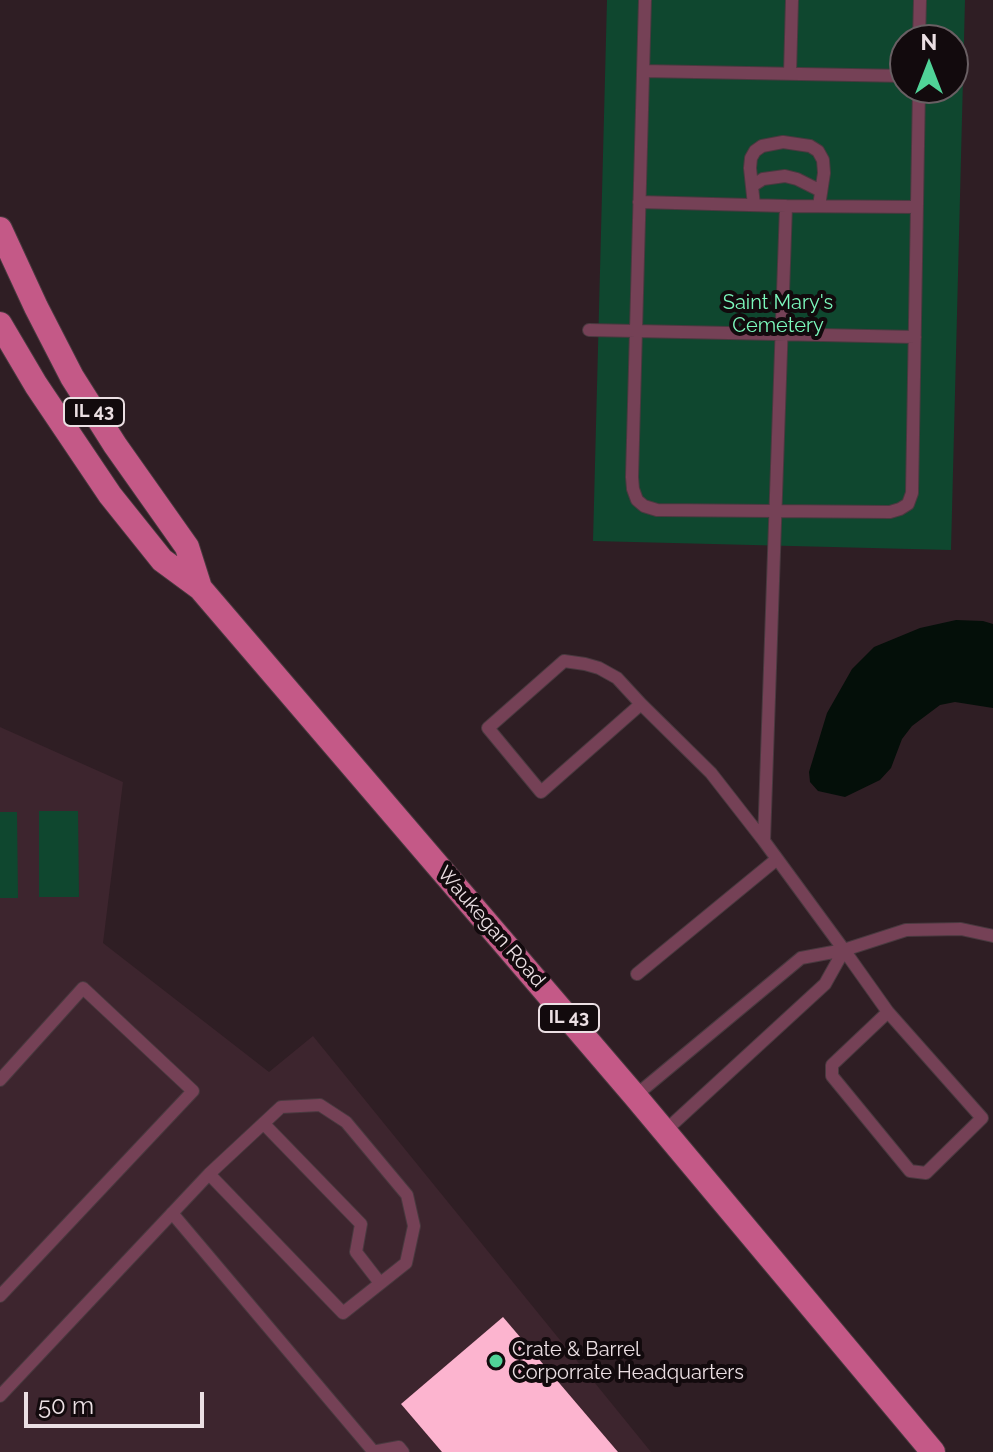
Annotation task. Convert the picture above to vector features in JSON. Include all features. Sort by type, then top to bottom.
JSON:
[{"type":"main road","name":"Waukegan Road","points":[[0,229],[72,377],[115,445],[187,547],[200,588]]},
{"type":"main road","name":"Waukegan Road","points":[[0,324],[36,385],[110,495],[162,560],[200,588],[665,1131],[933,1452]]},
{"type":"lane","points":[[645,0],[632,477],[637,500],[644,506],[657,510],[890,512],[908,504],[912,493],[919,104]]},
{"type":"lane","points":[[790,74],[792,0]]},
{"type":"lane","points":[[919,24],[920,0]]},
{"type":"lane","points":[[643,71],[889,76]]},
{"type":"lane","points":[[754,205],[750,168],[755,151],[770,144],[796,143],[818,151],[823,160],[819,206]]},
{"type":"lane","points":[[752,186],[763,179],[785,176],[821,191]]},
{"type":"lane","points":[[639,202],[917,207]]},
{"type":"lane","points":[[764,841],[786,206]]},
{"type":"lane","points":[[589,330],[915,337]]},
{"type":"lane","points":[[641,704],[541,792],[488,728],[564,661],[585,664],[617,678],[711,773],[888,1012],[982,1118],[926,1173],[910,1171],[832,1076],[832,1065],[888,1012]]},
{"type":"lane","points":[[637,974],[777,859]]},
{"type":"lane","points":[[635,1096],[801,958],[844,950],[906,930],[961,929],[993,936]]},
{"type":"lane","points":[[665,1131],[825,984],[844,950]]},
{"type":"lane","points":[[0,1080],[83,988],[193,1091],[0,1296]]},
{"type":"lane","points":[[0,1396],[209,1174],[281,1107],[320,1105],[346,1122],[407,1195],[414,1226],[406,1263],[343,1313],[209,1174]]},
{"type":"lane","points":[[264,1124],[361,1224],[356,1252],[380,1283]]},
{"type":"lane","points":[[172,1213],[373,1452],[399,1447],[403,1452]]},
{"type":"shaded area","points":[[956,620],[993,624],[993,708],[955,702],[940,705],[912,726],[902,739],[891,768],[880,780],[845,797],[818,791],[810,782],[809,772],[827,713],[852,669],[874,647],[920,628]]},
{"type":"shaded area","points":[[0,727],[123,782],[103,943],[269,1072],[313,1036],[651,1452],[0,1452]]},
{"type":"green space","name":"Saint Mary's Cemetery","points":[[607,0],[965,0],[964,24],[889,24],[889,104],[962,104],[951,550],[593,541]]},
{"type":"green space","points":[[39,811],[78,811],[79,897],[39,897]]},
{"type":"green space","points":[[0,812],[17,812],[18,898],[0,898]]},
{"type":"building","name":"Crate & Barrel Corporrate Headquarters","points":[[503,1317],[618,1452],[442,1452],[401,1404]]},
{"type":"place","name":"Crate & Barrel Corporrate Headquarters","points":[[496,1361]]}]
